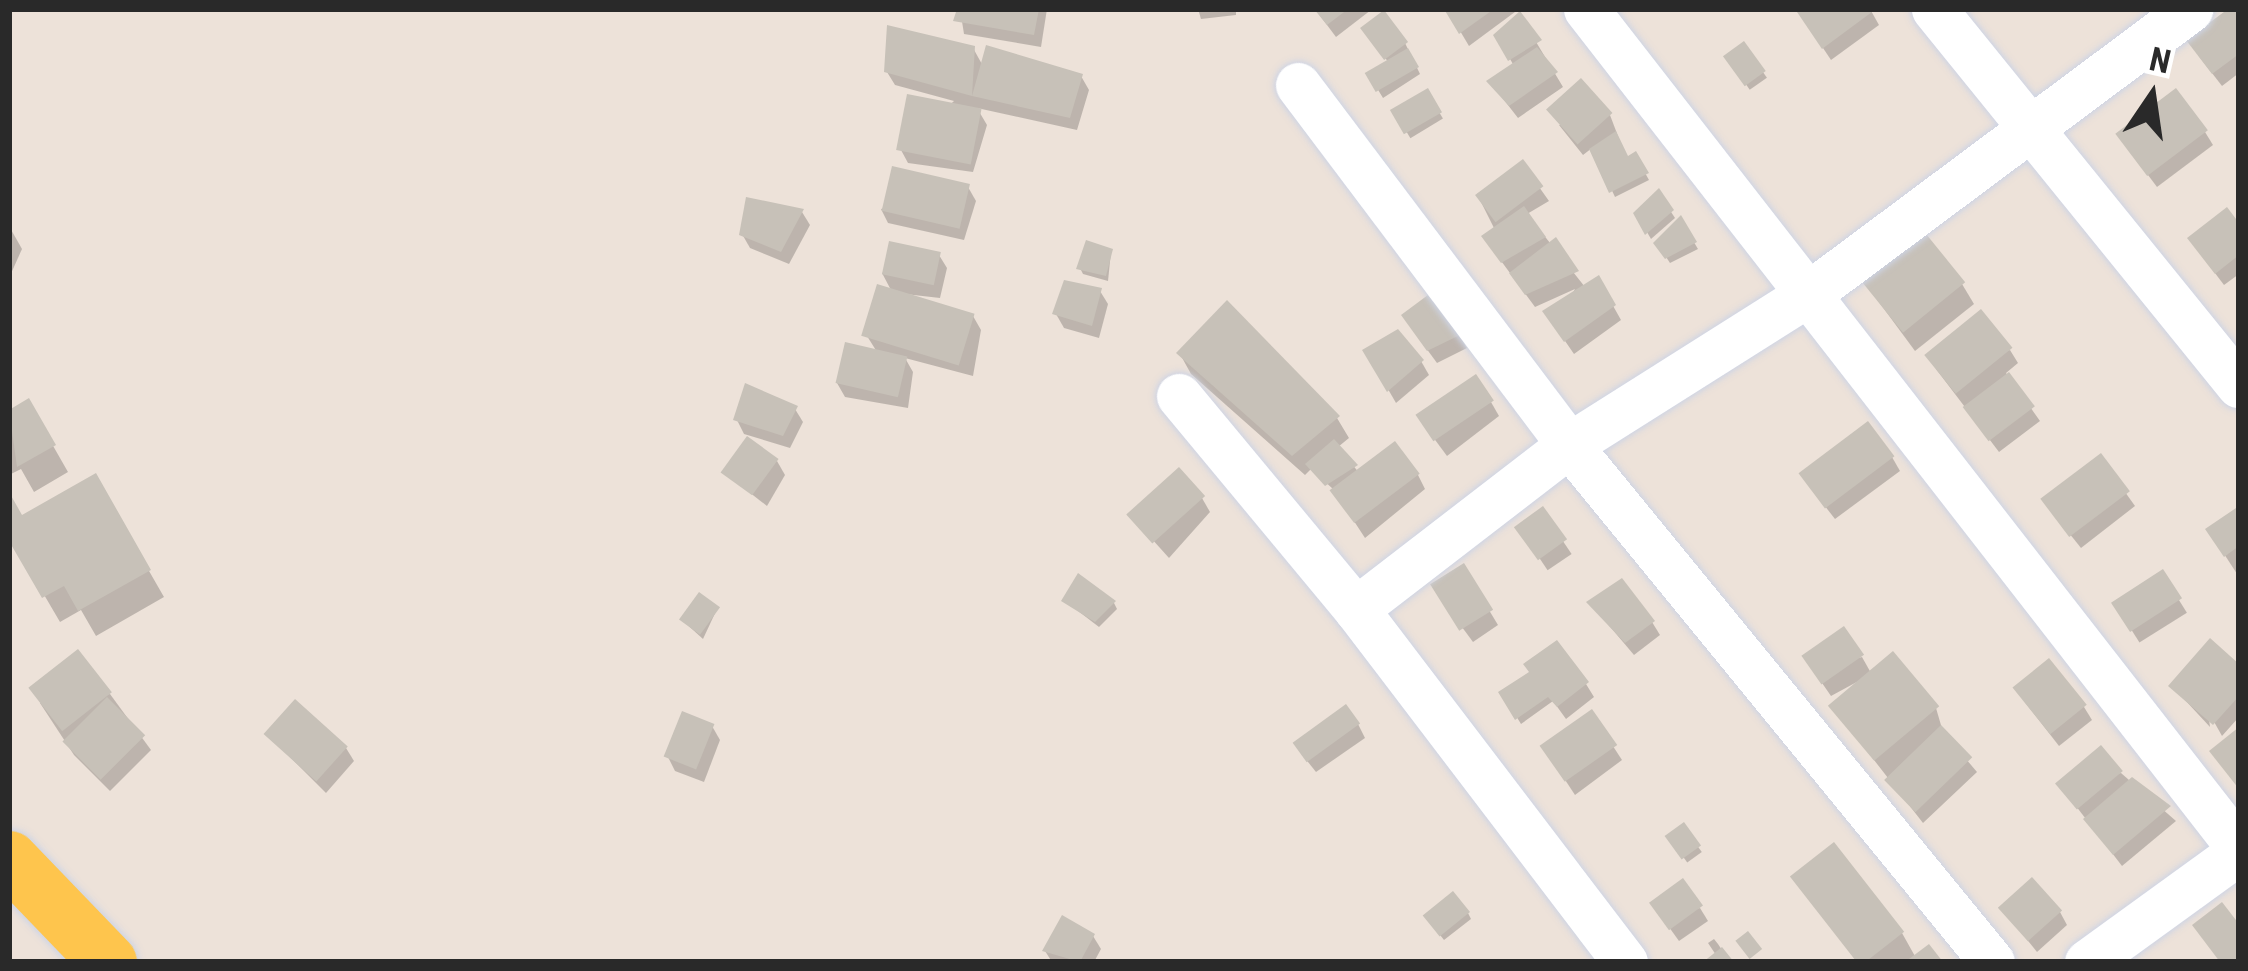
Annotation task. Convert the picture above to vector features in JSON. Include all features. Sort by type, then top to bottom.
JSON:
[{"type":"main road","points":[[9,859],[108,962]]},
{"type":"street","points":[[1586,9],[1811,292],[2239,850],[2087,962]]},
{"type":"street","points":[[1934,9],[2239,385]]},
{"type":"street","points":[[1356,609],[1569,445],[1811,292],[2190,9]]},
{"type":"street","points":[[1298,85],[1569,445],[1992,962]]},
{"type":"street","points":[[1179,395],[1356,609],[1625,962]]},
{"type":"building","points":[[957,9],[1039,9],[1034,35],[953,21]]},
{"type":"building","points":[[1314,9],[1348,9],[1327,25]]},
{"type":"building","points":[[1444,9],[1494,9],[1459,34]]},
{"type":"building","points":[[1795,9],[1876,9],[1822,49]]},
{"type":"building","points":[[2228,9],[2239,9],[2239,54],[2212,74],[2186,40]]},
{"type":"building","points":[[1384,10],[1408,42],[1384,60],[1360,28]]},
{"type":"building","points":[[1520,11],[1542,40],[1508,61],[1493,35]]},
{"type":"building","points":[[887,25],[975,46],[972,96],[884,72]]},
{"type":"building","points":[[1744,41],[1766,71],[1745,86],[1723,56]]},
{"type":"building","points":[[986,45],[1083,74],[1070,118],[972,96]]},
{"type":"building","points":[[1537,47],[1558,72],[1509,106],[1486,81]]},
{"type":"building","points":[[1408,48],[1419,67],[1376,92],[1365,73]]},
{"type":"building","points":[[1581,78],[1612,113],[1578,144],[1546,109]]},
{"type":"building","points":[[1428,88],[1442,112],[1404,134],[1390,110]]},
{"type":"building","points":[[2176,88],[2208,130],[2147,176],[2115,134]]},
{"type":"building","points":[[907,94],[982,109],[971,164],[896,150]]},
{"type":"building","points":[[1616,131],[1628,156],[1636,151],[1649,173],[1609,193],[1589,149]]},
{"type":"building","points":[[1523,159],[1543,186],[1496,222],[1475,195]]},
{"type":"building","points":[[892,166],[970,184],[960,229],[882,211]]},
{"type":"building","points":[[1659,188],[1674,210],[1645,235],[1633,213]]},
{"type":"building","points":[[746,197],[804,209],[781,252],[739,235]]},
{"type":"building","points":[[1524,206],[1546,237],[1501,263],[1481,236]]},
{"type":"building","points":[[2227,207],[2239,223],[2239,255],[2215,274],[2187,238]]},
{"type":"building","points":[[1681,215],[1697,242],[1665,259],[1653,243]]},
{"type":"building","points":[[1918,224],[1965,282],[1903,333],[1856,274]]},
{"type":"building","points":[[1556,237],[1579,271],[1525,295],[1509,273]]},
{"type":"building","points":[[1086,240],[1113,249],[1106,276],[1076,269]]},
{"type":"building","points":[[889,241],[941,252],[934,285],[882,274]]},
{"type":"building","points":[[1599,275],[1616,305],[1564,342],[1542,311]]},
{"type":"building","points":[[1064,280],[1102,288],[1092,326],[1052,314]]},
{"type":"building","points":[[877,284],[975,314],[959,365],[861,336]]},
{"type":"building","points":[[1428,295],[1462,334],[1427,351],[1401,315]]},
{"type":"building","points":[[1227,300],[1340,416],[1292,456],[1176,353]]},
{"type":"building","points":[[1981,309],[2012,348],[1956,394],[1924,355]]},
{"type":"building","points":[[1398,329],[1424,360],[1387,392],[1362,350]]},
{"type":"building","points":[[845,342],[907,356],[898,397],[836,383]]},
{"type":"building","points":[[2009,372],[2035,406],[1989,441],[1963,407]]},
{"type":"building","points":[[1476,374],[1494,401],[1433,441],[1415,415]]},
{"type":"building","points":[[745,383],[798,406],[783,436],[733,420]]},
{"type":"building","points":[[29,398],[56,445],[17,467],[9,410]]},
{"type":"building","points":[[1868,421],[1894,456],[1825,508],[1799,473]]},
{"type":"building","points":[[747,436],[779,459],[752,495],[721,472]]},
{"type":"building","points":[[1334,439],[1358,465],[1325,486],[1305,464]]},
{"type":"building","points":[[1395,441],[1420,474],[1354,523],[1330,490]]},
{"type":"building","points":[[2101,453],[2130,491],[2069,537],[2040,499]]},
{"type":"building","points":[[1179,467],[1205,496],[1152,543],[1126,515]]},
{"type":"building","points":[[96,473],[151,570],[78,611],[64,586],[42,598],[9,541],[9,492],[22,515]]},
{"type":"building","points":[[1543,506],[1567,539],[1538,560],[1514,527]]},
{"type":"building","points":[[2239,506],[2239,546],[2224,557],[2205,529]]},
{"type":"building","points":[[1464,563],[1493,610],[1459,631],[1430,584]]},
{"type":"building","points":[[2163,569],[2182,598],[2130,632],[2111,603]]},
{"type":"building","points":[[1078,573],[1116,601],[1095,622],[1061,601]]},
{"type":"building","points":[[1622,578],[1655,621],[1625,643],[1586,602]]},
{"type":"building","points":[[699,592],[720,607],[700,635],[679,620]]},
{"type":"building","points":[[1844,626],[1864,655],[1821,684],[1801,656]]},
{"type":"building","points":[[2210,638],[2239,664],[2239,696],[2213,725],[2168,686]]},
{"type":"building","points":[[1557,640],[1589,682],[1557,707],[1548,697],[1515,720],[1498,692],[1529,672],[1523,664]]},
{"type":"building","points":[[78,649],[112,692],[62,731],[28,688]]},
{"type":"building","points":[[1893,651],[1939,706],[1874,761],[1828,706]]},
{"type":"building","points":[[2049,658],[2087,705],[2050,734],[2012,688]]},
{"type":"building","points":[[107,697],[145,735],[101,780],[62,742]]},
{"type":"building","points":[[295,699],[348,747],[316,781],[264,734]]},
{"type":"building","points":[[1346,704],[1360,723],[1307,762],[1293,743]]},
{"type":"building","points":[[1592,709],[1617,745],[1565,782],[1540,746]]},
{"type":"building","points":[[682,711],[714,724],[696,770],[664,756]]},
{"type":"building","points":[[1941,725],[1972,757],[1915,812],[1884,780]]},
{"type":"building","points":[[2239,727],[2239,789],[2209,751]]},
{"type":"building","points":[[2101,745],[2123,771],[2077,810],[2055,784]]},
{"type":"building","points":[[2132,777],[2171,806],[2113,855],[2083,819]]},
{"type":"building","points":[[1684,822],[1701,845],[1682,860],[1665,836]]},
{"type":"building","points":[[1834,842],[1904,932],[1866,962],[1857,962],[1790,876]]},
{"type":"building","points":[[2032,877],[2062,910],[2028,941],[1998,908]]},
{"type":"building","points":[[1683,878],[1703,906],[1669,930],[1649,903]]},
{"type":"building","points":[[1453,891],[1470,912],[1440,937],[1423,916]]},
{"type":"building","points":[[2222,902],[2239,924],[2239,962],[2220,962],[2192,925]]},
{"type":"building","points":[[1062,915],[1095,934],[1080,962],[1042,951]]},
{"type":"building","points":[[1748,931],[1762,949],[1750,959],[1735,941]]},
{"type":"building","points":[[1929,944],[1943,962],[1905,962]]},
{"type":"building","points":[[1722,947],[1734,962],[1703,962]]}]
